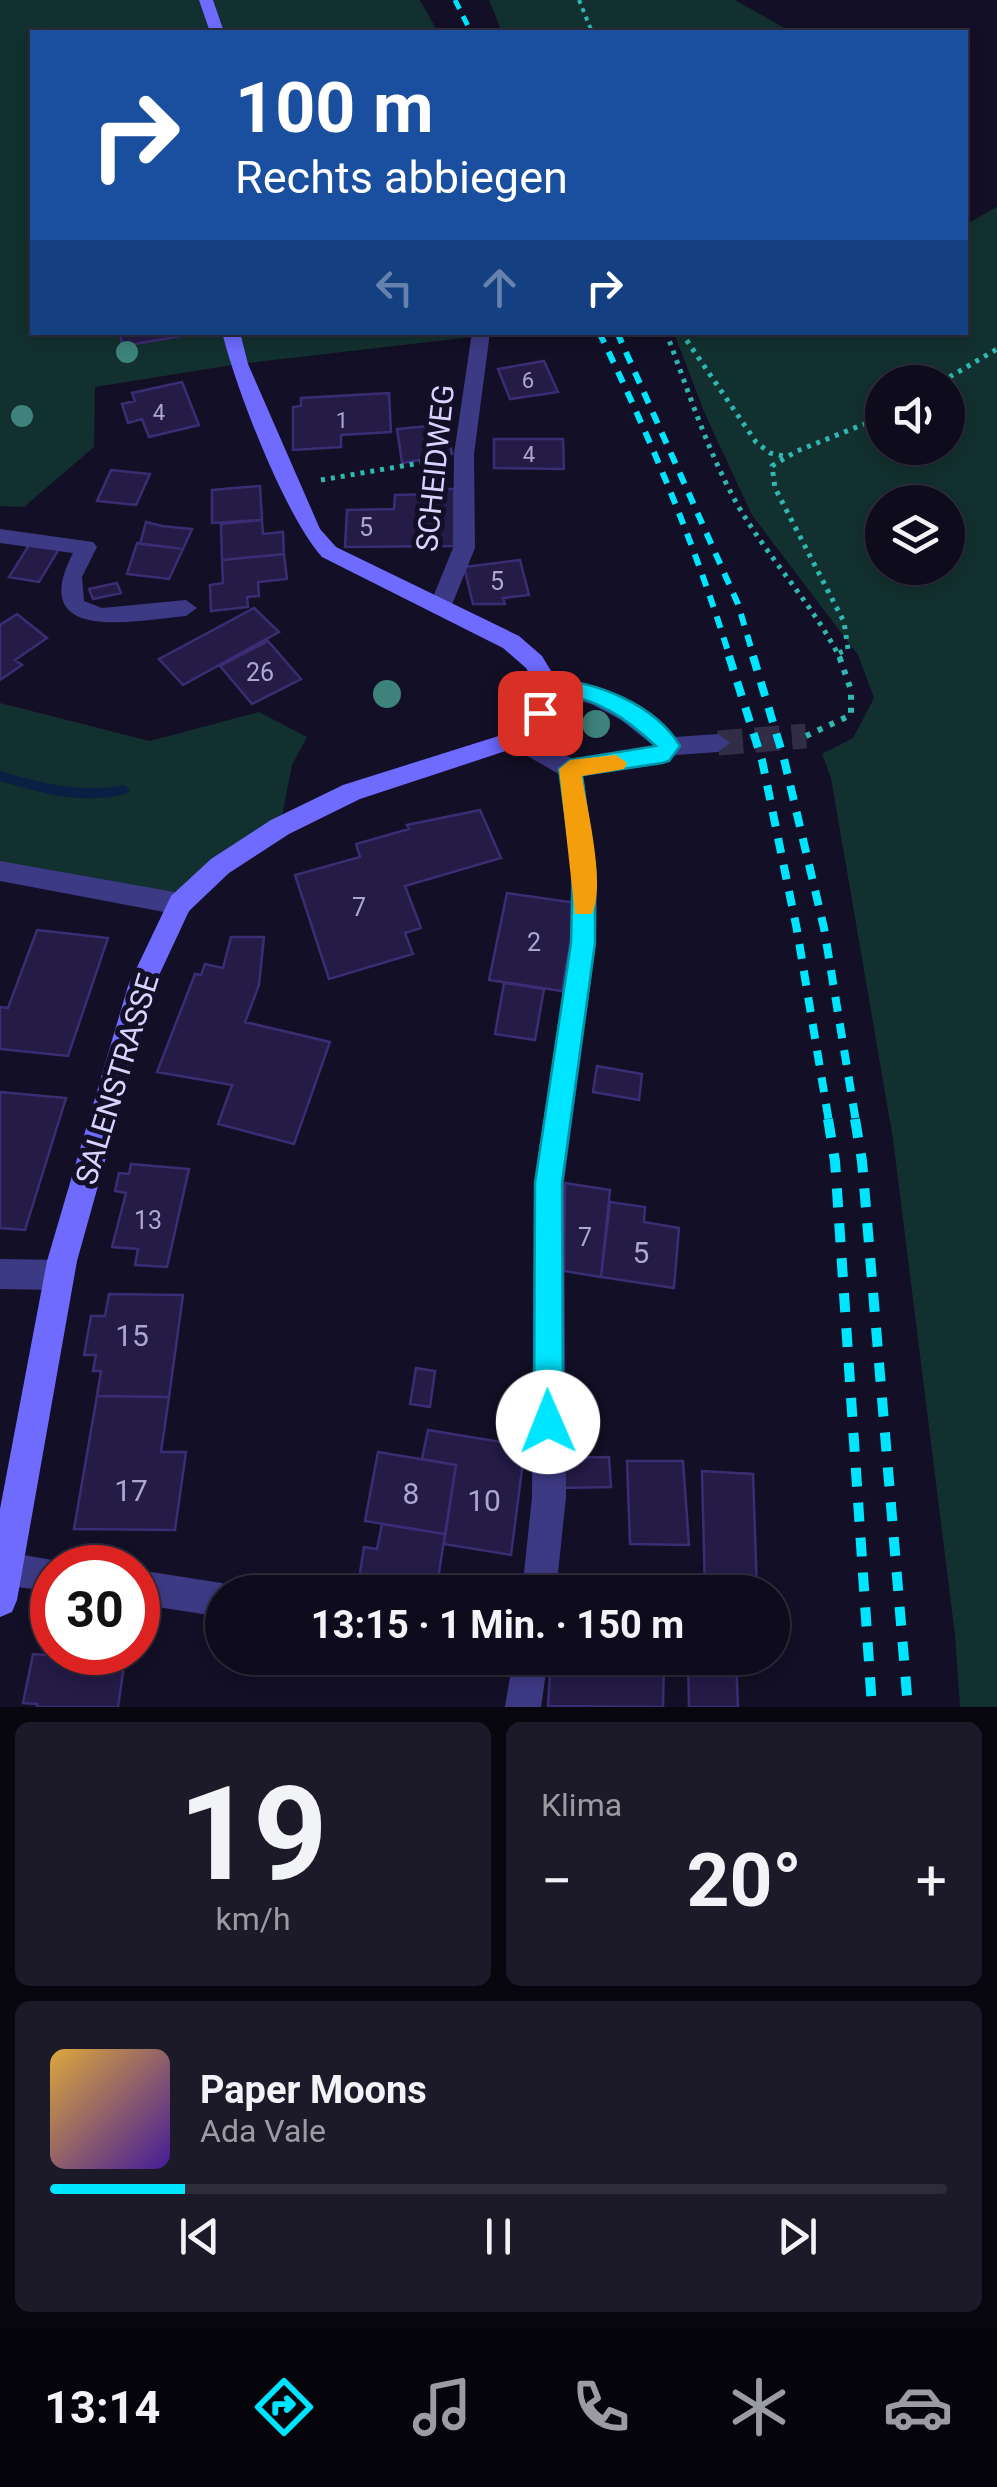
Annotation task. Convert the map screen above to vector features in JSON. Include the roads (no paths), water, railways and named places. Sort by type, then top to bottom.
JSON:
[{"type":"street","points":[[206,0],[217,30]]},
{"type":"street","points":[[232,335],[239,364],[311,532],[329,552],[511,642],[534,662],[549,686]]},
{"type":"street","name":"SCHEIDWEG","points":[[440,607],[464,548],[464,454],[481,335]]},
{"type":"street","points":[[0,536],[86,547],[72,577],[74,605],[100,616],[186,608]]},
{"type":"street","points":[[549,686],[540,713],[516,739],[570,769],[662,755],[670,746],[718,743]]},
{"type":"street","points":[[549,686],[601,697],[638,717],[670,746]]},
{"type":"street","name":"SALENSTRASSE","points":[[3,1584],[12,1476],[59,1275],[140,986],[180,904],[220,866],[280,827],[352,792],[516,739]]},
{"type":"street","points":[[541,1575],[549,1496],[549,1183],[583,943],[584,871],[570,769]]},
{"type":"street","points":[[3,875],[180,904]]},
{"type":"street","points":[[0,1274],[59,1275]]},
{"type":"street","points":[[3,1584],[30,1578]]},
{"type":"street","points":[[160,1590],[205,1597]]},
{"type":"street","points":[[522,1707],[528,1675]]},
{"type":"waterway","points":[[0,776],[77,794],[124,790]]},
{"type":"tunnel","points":[[718,743],[806,736]]},
{"type":"railway","points":[[455,0],[470,30]]},
{"type":"railway","points":[[600,335],[671,493],[730,658]]},
{"type":"railway","points":[[618,335],[738,604],[754,658]]},
{"type":"railway","points":[[729,656],[762,760],[797,930],[829,1122]]},
{"type":"railway","points":[[753,656],[784,759],[824,928],[856,1122]]},
{"type":"railway","points":[[828,1119],[835,1161],[872,1707]]},
{"type":"railway","points":[[855,1119],[862,1161],[908,1707]]}]
